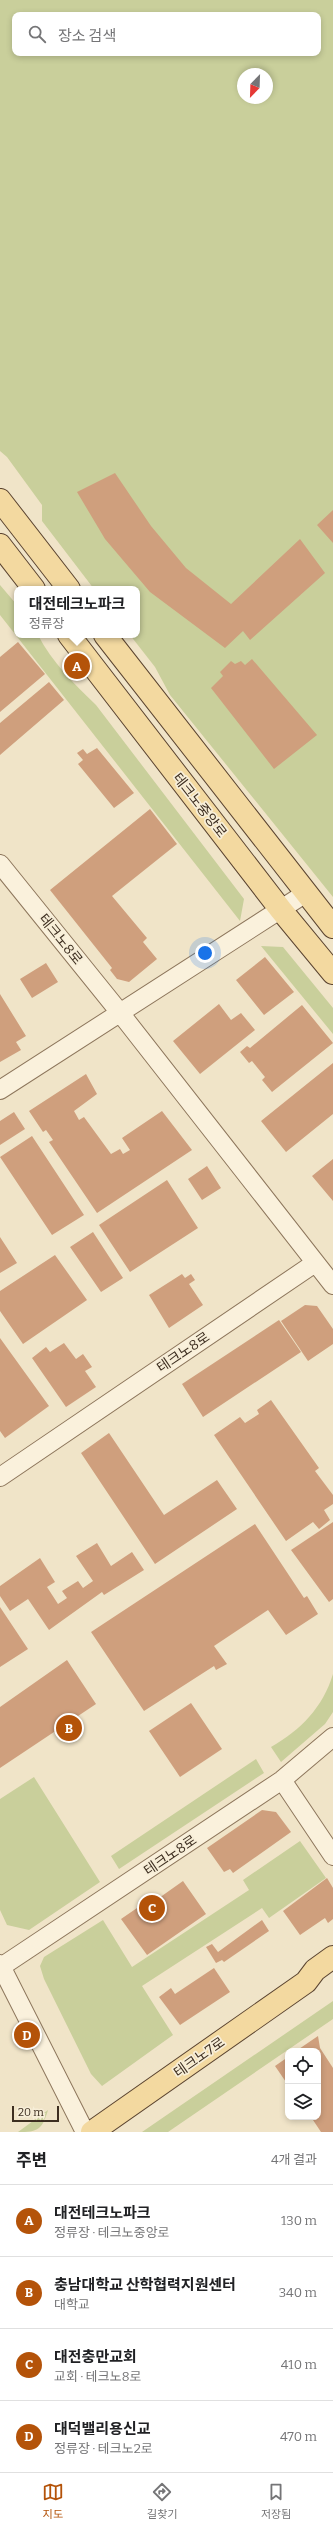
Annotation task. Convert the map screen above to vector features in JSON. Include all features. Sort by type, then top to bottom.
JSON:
[{"type":"main road","points":[[1,504],[67,586]]},
{"type":"main road","points":[[0,545],[32,586]]},
{"type":"main road","name":"테크노중앙로","points":[[71,638],[281,910],[333,973]]},
{"type":"main road","points":[[107,638],[333,927]]},
{"type":"main road","name":"테크노7로","points":[[92,2132],[306,1982],[314,1970],[333,1957]]},
{"type":"main road","name":"테크노7로","points":[[306,1982],[319,1980],[333,1971]]},
{"type":"street","name":"테크노8로","points":[[0,864],[121,1014],[333,1285]]},
{"type":"street","points":[[0,1090],[121,1014],[306,893]]},
{"type":"street","name":"테크노8로","points":[[0,1477],[315,1263]]},
{"type":"street","name":"테크노8로","points":[[1,1965],[282,1780],[333,1737]]},
{"type":"street","points":[[282,1780],[333,1856]]},
{"type":"street","points":[[1,1965],[85,2132]]},
{"type":"green space","points":[[0,0],[333,0],[333,897],[170,695],[155,667],[132,638],[140,638],[140,586],[92,586],[42,521],[42,505],[7,457],[0,451]]},
{"type":"green space","points":[[0,585],[14,601],[14,633],[0,615]]},
{"type":"green space","points":[[18,638],[40,638],[50,654],[72,681],[96,705],[244,899],[240,921]]},
{"type":"green space","points":[[261,946],[283,947],[333,1008],[333,1034]]},
{"type":"green space","points":[[333,1674],[333,1712],[325,1724],[281,1762],[271,1747],[292,1733],[310,1716],[323,1697]]},
{"type":"green space","points":[[256,1759],[264,1773],[119,1869],[111,1856]]},
{"type":"green space","points":[[34,1777],[100,1882],[29,1930],[7,1925],[0,1910],[0,1799]]},
{"type":"green space","points":[[300,1841],[326,1878],[269,1918],[262,1908],[142,1986],[173,2035],[102,2086],[91,2074],[44,1979],[40,1966],[44,1957],[103,1920],[132,1967],[249,1890],[243,1880]]},
{"type":"green space","points":[[333,2001],[333,2019],[291,2048],[285,2048],[285,2052],[168,2132],[142,2132]]},
{"type":"green space","points":[[48,2110],[41,2126],[35,2130],[18,2132]]},
{"type":"building","points":[[115,473],[151,526],[186,568],[231,604],[300,539],[325,573],[250,640],[243,631],[225,648],[150,592],[105,539],[77,492]]},
{"type":"building","points":[[333,510],[333,543],[317,525]]},
{"type":"building","points":[[18,642],[45,674],[0,712],[0,657]]},
{"type":"building","points":[[252,659],[317,735],[274,769],[211,688],[223,676],[220,672],[231,661],[235,664],[241,661],[245,665]]},
{"type":"building","points":[[49,682],[64,700],[0,755],[0,723]]},
{"type":"building","points":[[97,748],[134,793],[114,808],[78,764],[83,760],[77,753],[83,749],[87,754]]},
{"type":"building","points":[[150,809],[177,844],[112,896],[147,938],[143,942],[157,959],[129,982],[117,979],[110,970],[112,968],[50,890]]},
{"type":"building","points":[[265,957],[294,992],[264,1015],[236,980]]},
{"type":"building","points":[[46,963],[58,982],[32,998],[20,979]]},
{"type":"building","points":[[0,994],[26,1036],[16,1042],[21,1050],[0,1062]]},
{"type":"building","points":[[219,1004],[231,1020],[241,1013],[255,1030],[200,1074],[173,1041]]},
{"type":"building","points":[[302,1005],[333,1043],[272,1092],[262,1080],[265,1077],[252,1061],[249,1063],[240,1052],[247,1046],[250,1048]]},
{"type":"building","points":[[333,1063],[333,1114],[286,1152],[261,1121]]},
{"type":"building","points":[[86,1074],[97,1094],[74,1111],[79,1120],[84,1117],[111,1154],[120,1149],[123,1154],[130,1150],[122,1138],[162,1111],[192,1150],[97,1213],[49,1142],[53,1140],[46,1130],[43,1132],[29,1111]]},
{"type":"building","points":[[14,1112],[25,1129],[0,1145],[0,1121]]},
{"type":"building","points":[[32,1136],[84,1215],[52,1235],[0,1157]]},
{"type":"building","points":[[333,1159],[333,1201],[312,1176]]},
{"type":"building","points":[[207,1166],[221,1188],[202,1200],[188,1179]]},
{"type":"building","points":[[167,1180],[198,1228],[130,1272],[99,1225]]},
{"type":"building","points":[[93,1232],[123,1278],[101,1292],[70,1247]]},
{"type":"building","points":[[0,1237],[17,1263],[0,1273]]},
{"type":"building","points":[[55,1255],[87,1300],[23,1344],[0,1311],[0,1291]]},
{"type":"building","points":[[182,1274],[185,1278],[191,1274],[195,1280],[189,1284],[203,1305],[169,1328],[149,1295]]},
{"type":"building","points":[[305,1305],[317,1306],[333,1329],[333,1344],[308,1361],[281,1321]]},
{"type":"building","points":[[279,1320],[301,1352],[203,1417],[182,1384]]},
{"type":"building","points":[[0,1338],[49,1406],[5,1438],[0,1431]]},
{"type":"building","points":[[64,1343],[76,1359],[83,1354],[92,1367],[85,1371],[96,1387],[66,1407],[32,1358],[46,1347],[50,1352]]},
{"type":"building","points":[[271,1400],[319,1468],[315,1471],[333,1495],[333,1504],[324,1510],[330,1520],[319,1529],[313,1522],[286,1541],[214,1435],[240,1417],[245,1423],[259,1414],[257,1410]]},
{"type":"building","points":[[109,1433],[164,1515],[217,1480],[237,1509],[155,1564],[81,1453]]},
{"type":"building","points":[[333,1522],[333,1599],[329,1602],[291,1550]]},
{"type":"building","points":[[255,1524],[304,1598],[307,1596],[318,1614],[286,1635],[268,1610],[214,1646],[227,1664],[216,1670],[214,1666],[144,1711],[91,1632]]},
{"type":"building","points":[[97,1543],[111,1566],[132,1552],[144,1570],[104,1595],[102,1592],[49,1630],[28,1599],[10,1611],[0,1596],[0,1586],[40,1558],[55,1582],[47,1587],[58,1604],[67,1598],[62,1591],[78,1581],[83,1588],[93,1581],[76,1556]]},
{"type":"building","points":[[0,1607],[28,1649],[0,1667]]},
{"type":"building","points":[[67,1660],[96,1704],[0,1768],[0,1707]]},
{"type":"building","points":[[191,1703],[222,1749],[180,1777],[149,1731]]},
{"type":"building","points":[[262,1810],[276,1812],[291,1832],[233,1873],[230,1869],[224,1872],[207,1848]]},
{"type":"building","points":[[327,1878],[333,1888],[333,1919],[328,1923],[325,1918],[300,1935],[283,1911]]},
{"type":"building","points":[[183,1881],[206,1914],[147,1955],[121,1919],[156,1895],[159,1898]]},
{"type":"building","points":[[262,1920],[269,1931],[224,1962],[222,1960],[216,1963],[206,1947],[212,1944],[218,1952]]},
{"type":"building","points":[[214,1968],[230,1992],[180,2025],[159,1997],[171,1988],[175,1994]]},
{"type":"building","points":[[318,2036],[320,2048],[300,2048]]},
{"type":"building","points":[[321,2050],[333,2068],[333,2132],[321,2132],[313,2120],[321,2120]]},
{"type":"building","points":[[285,2059],[285,2081],[275,2066]]},
{"type":"place","name":"대전테크노파크","points":[[77,666]]},
{"type":"place","name":"충남대학교 산학협력지원센터","points":[[69,1728]]},
{"type":"place","name":"대전충만교회","points":[[152,1908]]},
{"type":"place","name":"대덕밸리용신교","points":[[27,2035]]}]
